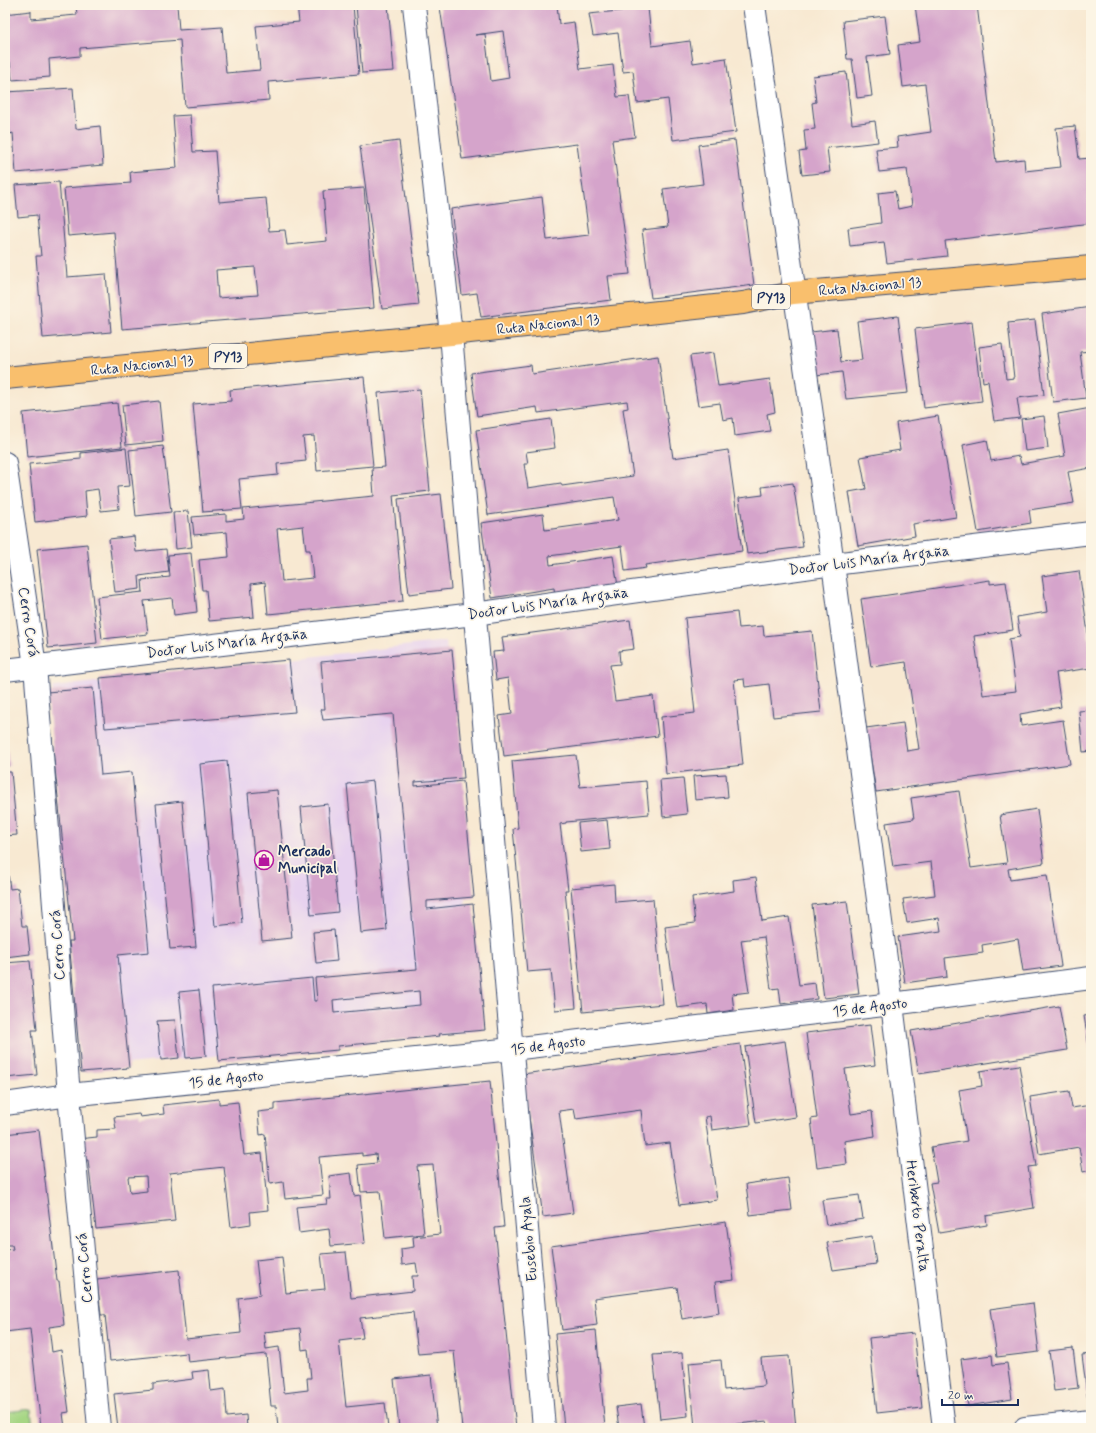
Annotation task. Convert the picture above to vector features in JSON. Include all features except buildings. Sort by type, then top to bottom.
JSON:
[{"type":"highway","name":"Ruta Nacional 13","points":[[5,378],[451,334],[743,303],[793,293],[1091,267]]},
{"type":"street","name":"Eusebio Ayala","points":[[414,5],[451,334],[544,1428]]},
{"type":"street","name":"Heriberto Peralta","points":[[754,5],[793,293],[833,564],[892,1004],[944,1428]]},
{"type":"street","name":"Cerro Corá","points":[[5,463],[35,666],[69,1095],[99,1428]]},
{"type":"street","name":"Doctor Luis María Argaña","points":[[5,670],[474,614],[833,564],[1091,532]]},
{"type":"street","name":"15 de Agosto","points":[[5,1104],[69,1095],[512,1049],[892,1004],[1091,978]]},
{"type":"street","points":[[1025,1428],[1091,1421]]},
{"type":"shaded area","name":"Mercado Municipal","points":[[446,641],[475,1032],[83,1068],[53,687]]},
{"type":"green space","points":[[31,1409],[33,1428],[5,1428],[5,1412]]},
{"type":"place","name":"Mercado Municipal","points":[[264,860]]}]
